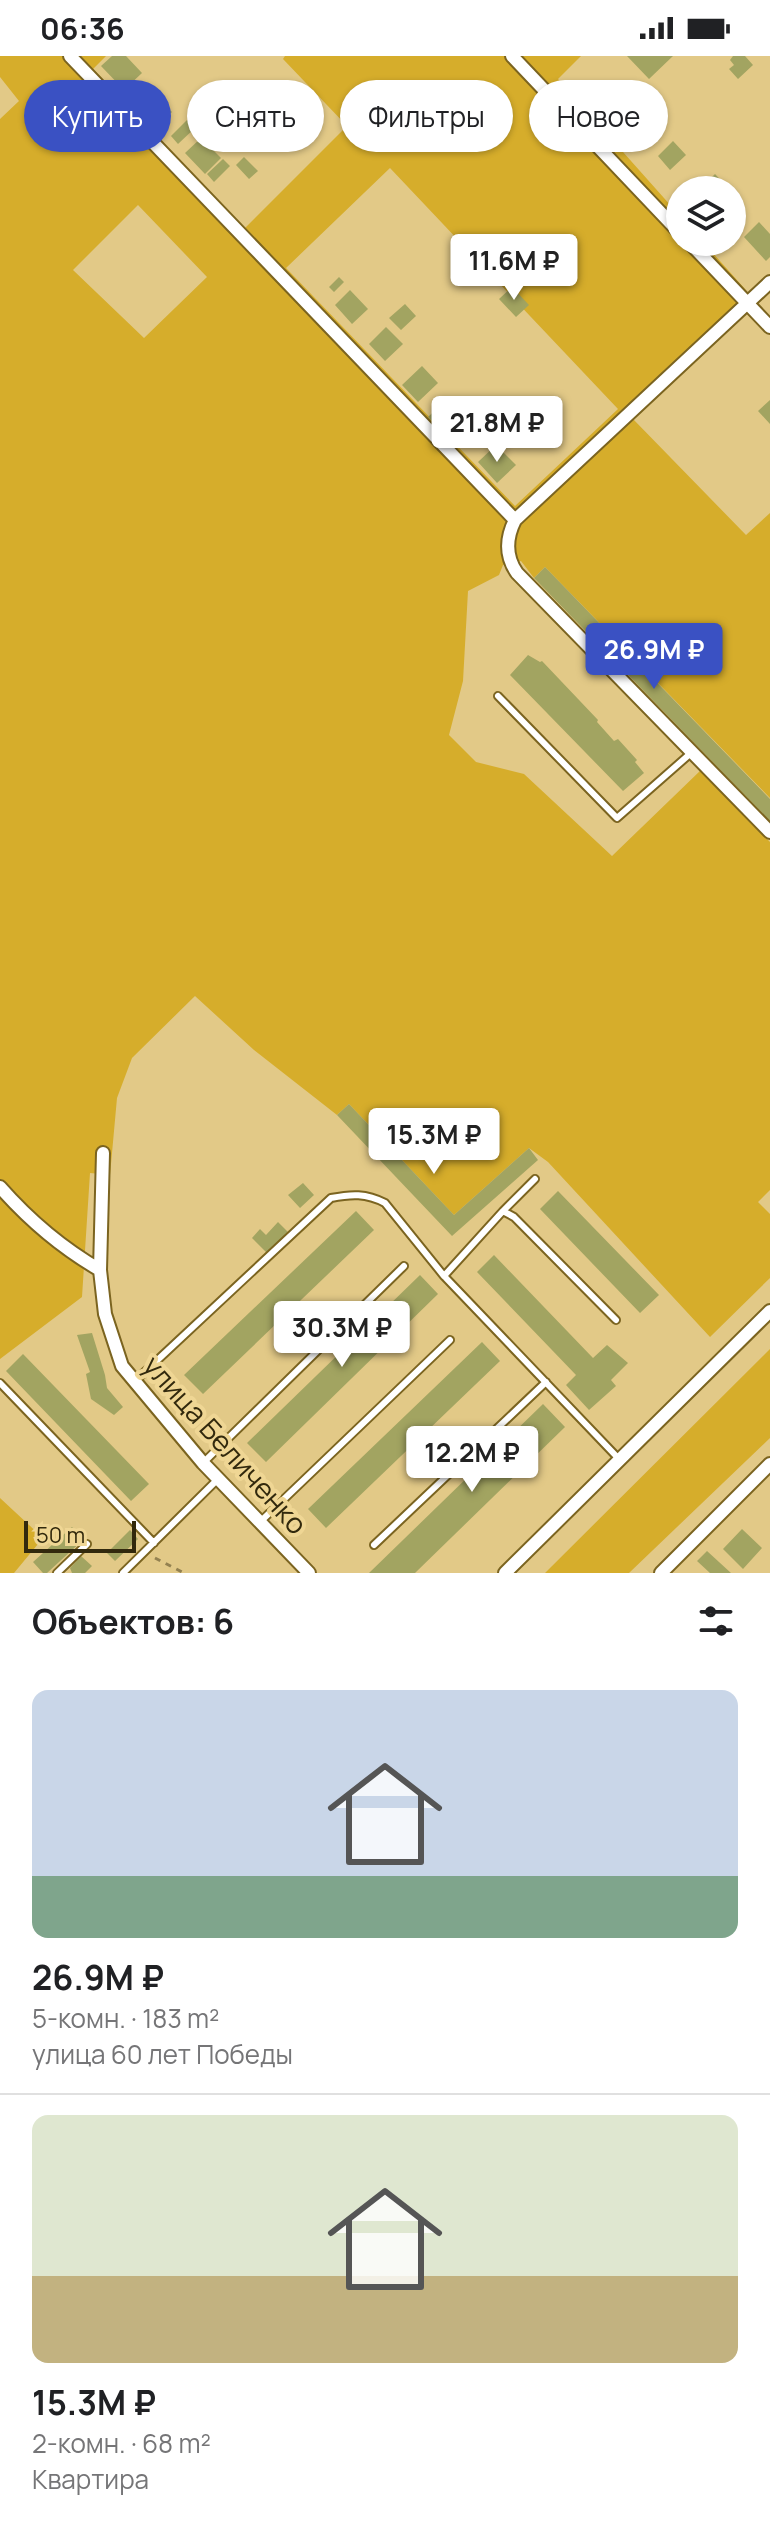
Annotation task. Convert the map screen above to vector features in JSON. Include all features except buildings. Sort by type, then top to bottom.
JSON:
[{"type":"street","points":[[70,56],[515,520]]},
{"type":"street","points":[[512,56],[666,218]]},
{"type":"street","points":[[702,256],[770,327]]},
{"type":"street","points":[[770,282],[515,520],[509,532],[508,551],[517,573],[770,832]]},
{"type":"street","name":"улица Беличенко","points":[[103,1153],[100,1270],[105,1314],[122,1366],[203,1463],[309,1573]]},
{"type":"street","points":[[0,1187],[40,1229],[78,1258],[100,1270]]},
{"type":"street","points":[[505,1573],[770,1311]]},
{"type":"street","points":[[661,1573],[770,1464]]},
{"type":"lane","points":[[498,696],[617,818],[692,751]]},
{"type":"lane","points":[[444,1276],[535,1179]]},
{"type":"lane","points":[[135,1381],[331,1198],[353,1193],[385,1203],[444,1276],[619,1459]]},
{"type":"lane","points":[[503,1211],[514,1217],[616,1320]]},
{"type":"lane","points":[[203,1463],[404,1266]]},
{"type":"lane","points":[[260,1522],[450,1340]]},
{"type":"lane","points":[[374,1545],[546,1382]]},
{"type":"lane","points":[[0,1383],[154,1543]]},
{"type":"lane","points":[[123,1573],[218,1479]]},
{"type":"lane","points":[[57,1573],[87,1544]]},
{"type":"path","points":[[144,1552],[184,1573]]},
{"type":"shaded area","points":[[0,56],[106,56],[93,69],[104,80],[24,80],[24,152],[171,151],[245,228],[340,133],[340,152],[513,152],[513,80],[340,80],[340,119],[324,102],[324,80],[303,80],[283,59],[285,56],[581,56],[559,80],[529,80],[529,152],[623,152],[666,200],[666,256],[716,256],[754,302],[633,419],[746,535],[770,513],[770,798],[545,567],[534,578],[521,561],[503,565],[499,575],[468,591],[463,681],[449,735],[476,762],[524,774],[612,856],[701,770],[770,842],[770,1190],[758,1202],[770,1214],[770,1278],[710,1337],[548,1162],[529,1148],[454,1215],[349,1104],[337,1115],[254,1050],[195,996],[132,1058],[117,1098],[110,1175],[90,1173],[82,1297],[0,1359],[0,119],[19,101],[0,77]],"holes":[[[390,168],[618,409],[515,506],[286,268]],[[138,205],[207,277],[144,338],[73,270]]]},
{"type":"shaded area","points":[[770,1349],[770,1438],[629,1573],[545,1573]]},
{"type":"shaded area","points":[[0,1498],[43,1538],[14,1573],[0,1573]]}]
